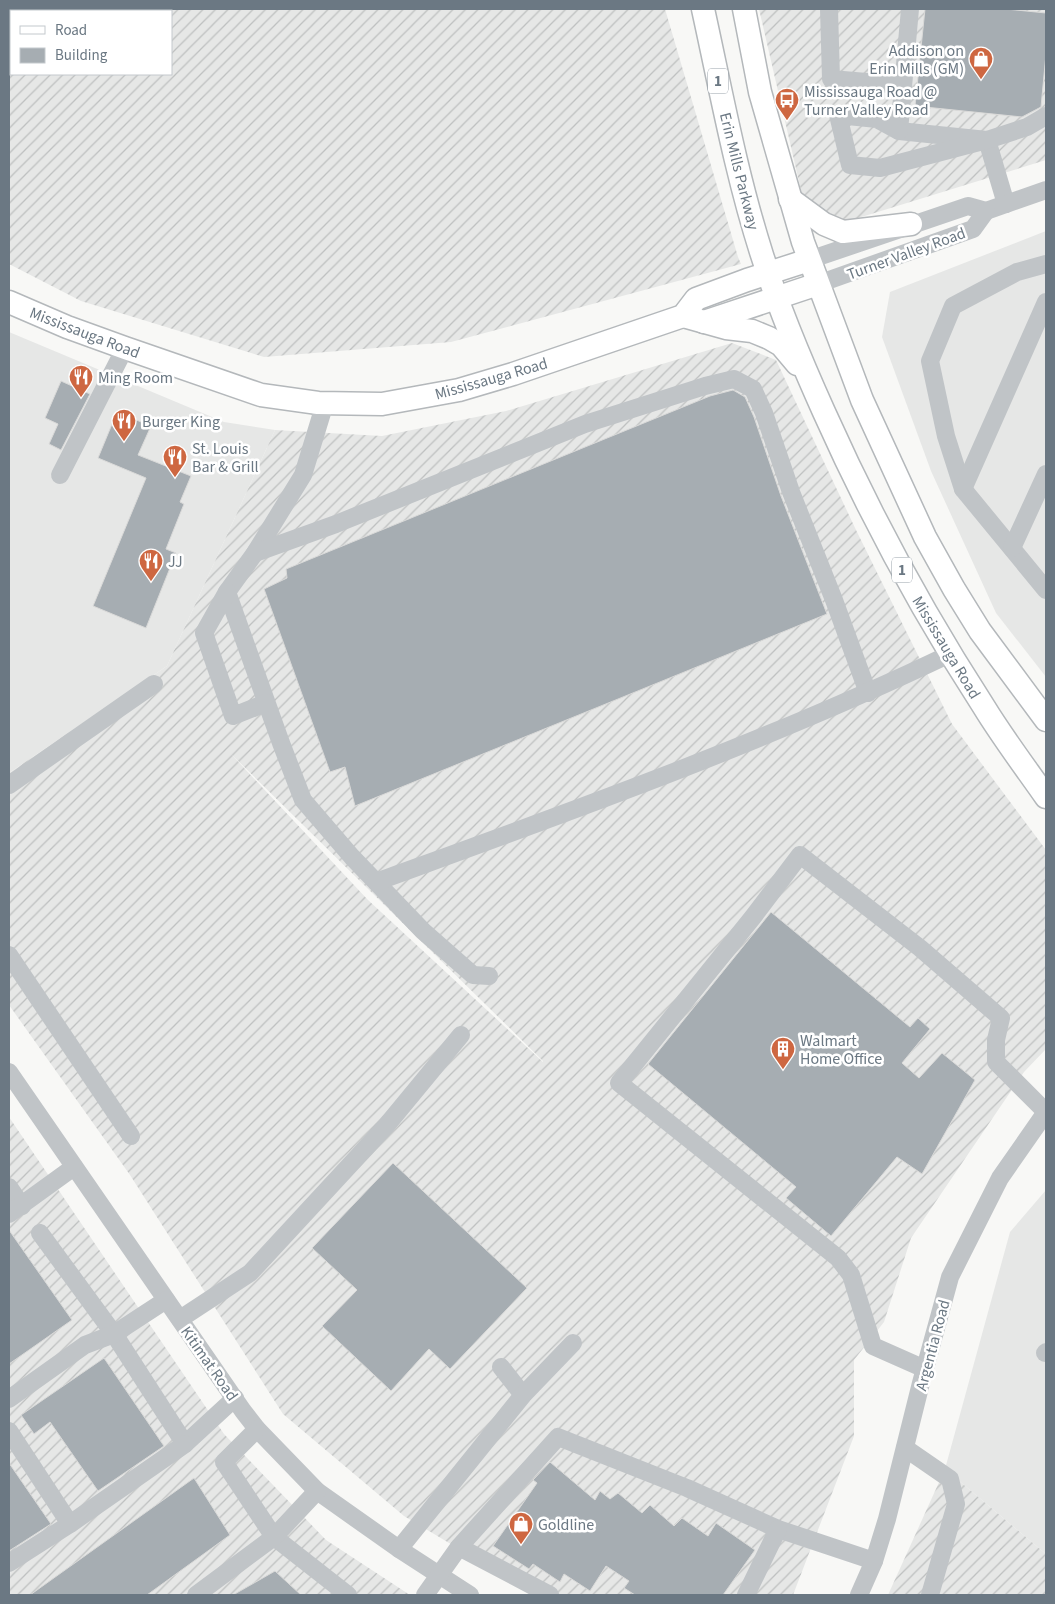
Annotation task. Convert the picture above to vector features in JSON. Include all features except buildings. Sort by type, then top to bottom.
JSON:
[{"type":"main road","name":"Erin Mills Parkway","points":[[703,9],[734,153],[761,254],[768,273]]},
{"type":"main road","name":"1","points":[[744,9],[760,92],[790,199],[809,260],[862,400],[925,537],[980,631],[1046,720]]},
{"type":"main road","points":[[790,199],[824,224],[843,232],[911,224]]},
{"type":"main road","name":"Mississauga Road","points":[[693,319],[696,299],[809,260]]},
{"type":"main road","name":"Mississauga Road","points":[[768,273],[808,376],[844,455],[894,556],[984,709],[1046,796]]},
{"type":"main road","name":"Mississauga Road","points":[[11,308],[261,395],[325,403],[382,404],[459,390],[693,319],[818,284]]},
{"type":"main road","points":[[693,319],[726,328],[752,332],[769,338],[780,345],[808,376]]},
{"type":"street","points":[[829,9],[831,80],[902,86]]},
{"type":"street","points":[[899,131],[910,9]]},
{"type":"street","points":[[987,140],[899,131],[877,119],[838,116],[850,165],[880,168],[987,140],[1027,127],[1046,116]]},
{"type":"street","points":[[987,140],[1006,204]]},
{"type":"street","name":"Turner Valley Road","points":[[809,260],[968,206],[986,211],[1046,190]]},
{"type":"street","name":"Turner Valley Road","points":[[818,284],[973,229],[986,211]]},
{"type":"street","points":[[1046,264],[1017,272],[953,306],[930,361],[946,436],[963,489],[1046,590]]},
{"type":"street","points":[[963,489],[1045,309]]},
{"type":"street","points":[[60,475],[125,348]]},
{"type":"street","points":[[255,553],[336,524],[585,424],[704,386],[734,379],[753,389],[764,413],[791,492],[868,693]]},
{"type":"street","points":[[266,703],[233,716],[204,633],[227,592],[255,553],[303,475],[325,403]]},
{"type":"street","points":[[1012,548],[1046,474]]},
{"type":"street","points":[[227,592],[303,800],[376,882],[423,931],[474,975],[489,976]]},
{"type":"street","points":[[376,882],[660,777],[868,693],[950,654]]},
{"type":"street","points":[[9,785],[154,684]]},
{"type":"street","points":[[925,1369],[873,1346],[851,1275],[838,1258],[619,1084],[800,854],[882,917],[1001,1018],[996,1040],[996,1062],[1046,1112]]},
{"type":"street","points":[[9,955],[131,1136]]},
{"type":"street","points":[[180,1319],[250,1273],[386,1126],[461,1035]]},
{"type":"street","name":"Kitimat Road","points":[[9,1072],[257,1429],[317,1490],[399,1549],[470,1595]]},
{"type":"street","name":"Argentia Road","points":[[860,1595],[874,1561],[906,1448],[950,1277],[1000,1178],[1046,1112]]},
{"type":"street","points":[[9,1187],[15,1210],[74,1167]]},
{"type":"street","points":[[40,1233],[114,1334],[185,1444]]},
{"type":"street","points":[[9,1399],[85,1345],[114,1334],[166,1300]]},
{"type":"street","points":[[399,1549],[523,1395],[573,1343]]},
{"type":"street","points":[[501,1367],[523,1395]]},
{"type":"street","points":[[9,1563],[70,1524],[185,1444],[235,1398]]},
{"type":"street","points":[[257,1429],[224,1462],[274,1538],[348,1595]]},
{"type":"street","points":[[9,1431],[70,1524]]},
{"type":"street","points":[[425,1595],[459,1547],[558,1437],[686,1488],[778,1529],[874,1561]]},
{"type":"street","points":[[906,1448],[950,1479],[956,1504],[930,1595]]},
{"type":"street","points":[[196,1595],[274,1538],[317,1490]]},
{"type":"street","points":[[746,1595],[778,1529]]},
{"type":"street","points":[[459,1547],[550,1595]]},
{"type":"shaded area","points":[[9,9],[665,9],[741,264],[451,342],[264,357],[81,301],[9,264]]},
{"type":"shaded area","points":[[759,9],[1046,9],[1046,160],[842,223],[804,203]]},
{"type":"shaded area","points":[[1046,231],[1046,677],[996,613],[931,471],[882,337],[890,292]]},
{"type":"shaded area","points":[[9,332],[224,422],[275,430],[167,666],[9,773]]},
{"type":"shaded area","points":[[732,343],[776,360],[856,530],[952,724],[1046,850],[1046,1049],[1024,1072],[911,1238],[884,1322],[854,1360],[854,1436],[793,1595],[536,1595],[404,1516],[283,1414],[130,1175],[9,1005],[9,773],[167,666],[275,430],[382,436],[506,411]],"holes":[[[231,754],[543,1061],[368,900]]]},
{"type":"shaded area","points":[[9,1117],[224,1434],[326,1540],[410,1595],[9,1595]]},
{"type":"shaded area","points":[[1046,1190],[1046,1554],[945,1469],[1010,1232]]},
{"type":"shaded area","points":[[945,1469],[1046,1554],[1046,1595],[888,1595]]},
{"type":"place","name":"Addison on Erin Mills (GM)","points":[[981,80]]},
{"type":"place","name":"Mississauga Road @ Turner Valley Road","points":[[787,121]]},
{"type":"place","name":"Ming Room","points":[[81,398]]},
{"type":"place","name":"Burger King","points":[[124,442]]},
{"type":"place","name":"St. Louis Bar & Grill","points":[[175,478]]},
{"type":"place","name":"JJ","points":[[151,582]]},
{"type":"place","name":"Walmart Home Office","points":[[783,1070]]},
{"type":"place","name":"Goldline","points":[[521,1545]]}]
